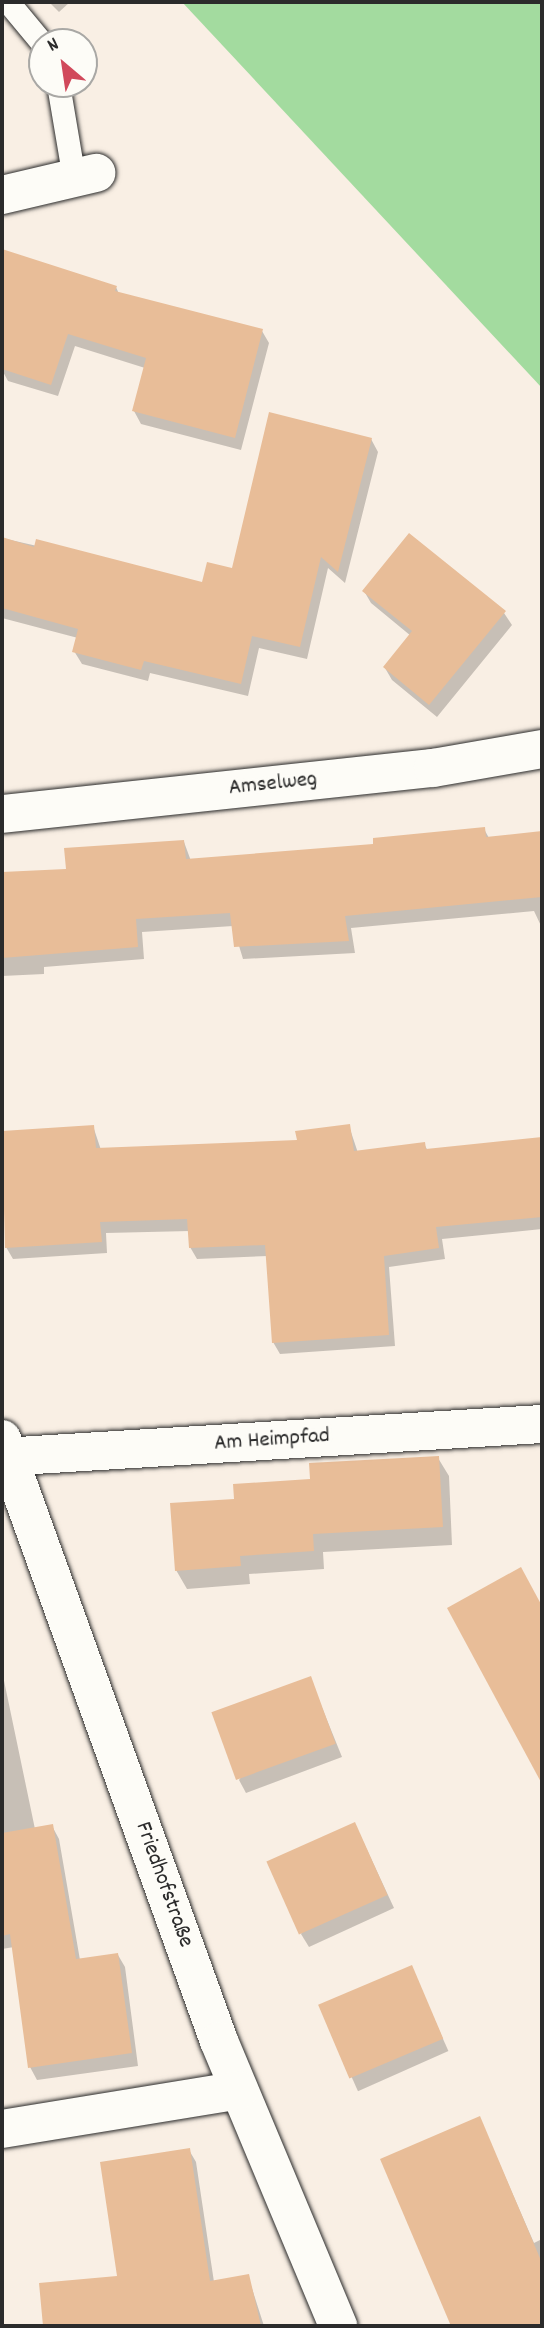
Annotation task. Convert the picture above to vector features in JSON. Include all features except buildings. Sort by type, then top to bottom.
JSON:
[{"type":"street","points":[[2,195],[85,176]]},
{"type":"street","name":"Amselweg","points":[[2,814],[433,768],[542,749]]},
{"type":"street","name":"Am Heimpfad","points":[[5,1451],[542,1424]]},
{"type":"street","name":"Friedhofstraße","points":[[5,1451],[239,2090],[338,2326]]},
{"type":"street","points":[[2,2129],[239,2090]]},
{"type":"lane","points":[[8,2],[30,28]]},
{"type":"lane","points":[[62,98],[85,176]]},
{"type":"green space","points":[[182,2],[542,2],[542,388]]}]
